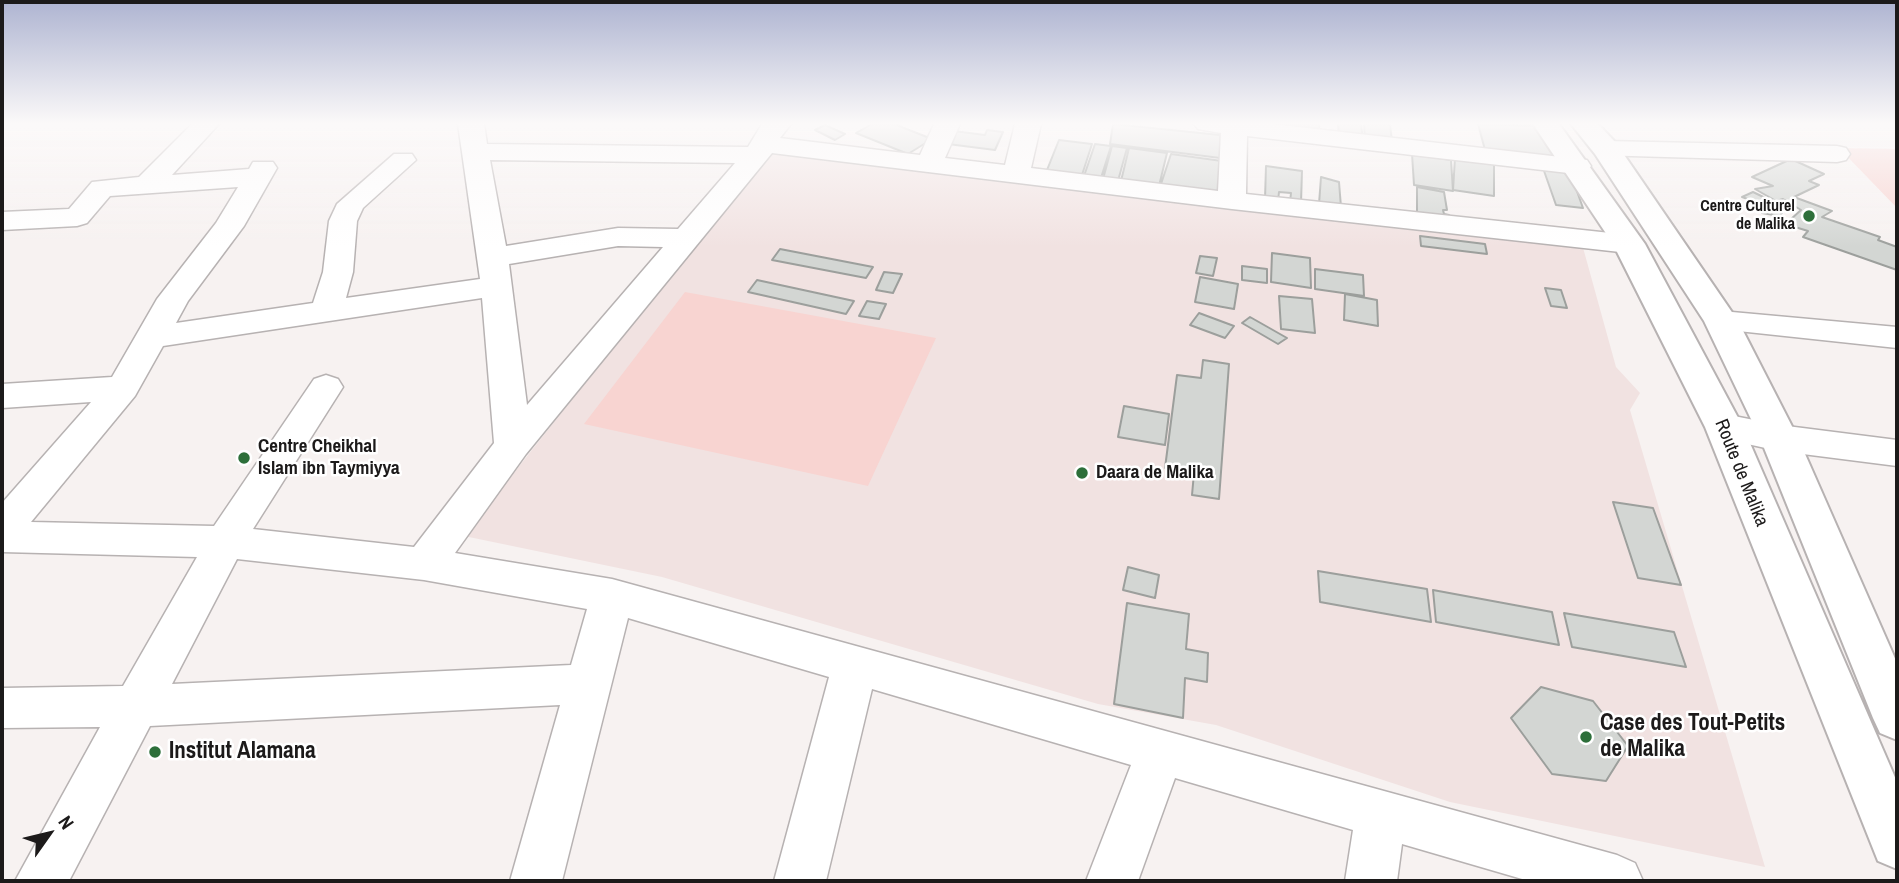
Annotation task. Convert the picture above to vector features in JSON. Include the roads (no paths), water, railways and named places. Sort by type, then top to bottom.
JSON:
[{"type":"main road","name":"Route de Malika","points":[[1597,165],[1629,244],[1724,427],[1897,843]]},
{"type":"main road","name":"Route de Malika","points":[[1603,165],[1721,321],[1779,438],[1897,718]]},
{"type":"street","points":[[148,185],[167,165]]},
{"type":"street","points":[[326,313],[338,272],[343,221],[351,204],[397,165]]},
{"type":"street","points":[[477,165],[495,272],[513,445]]},
{"type":"street","points":[[424,564],[513,445],[743,165]]},
{"type":"street","points":[[939,165],[1233,201],[1629,244]]},
{"type":"street","points":[[1016,175],[1018,165]]},
{"type":"street","points":[[1233,165],[1233,201]]},
{"type":"street","points":[[2,221],[76,217],[102,188],[261,173],[229,226],[173,299],[122,388],[2,530]]},
{"type":"street","points":[[152,337],[326,313],[495,272],[618,237],[684,238]]},
{"type":"street","points":[[1721,321],[1897,338]]},
{"type":"street","points":[[41,881],[227,542],[326,387]]},
{"type":"street","points":[[2,396],[122,388]]},
{"type":"street","points":[[1724,427],[1779,438],[1897,453]]},
{"type":"street","points":[[2,537],[227,542],[424,564],[612,596],[1617,881]]},
{"type":"street","points":[[536,881],[612,596]]},
{"type":"street","points":[[800,881],[855,665]]},
{"type":"street","points":[[2,708],[135,706],[588,684]]},
{"type":"street","points":[[1112,881],[1160,753]]},
{"type":"street","points":[[1371,881],[1381,814]]},
{"type":"place","name":"Centre Culturel de Malika","points":[[1809,216]]},
{"type":"place","name":"Centre Cheikhal Islam ibn Taymiyya","points":[[244,458]]},
{"type":"place","name":"Daara de Malika","points":[[1082,473]]},
{"type":"place","name":"Case des Tout-Petits de Malika","points":[[1586,737]]},
{"type":"place","name":"Institut Alamana","points":[[155,752]]}]
